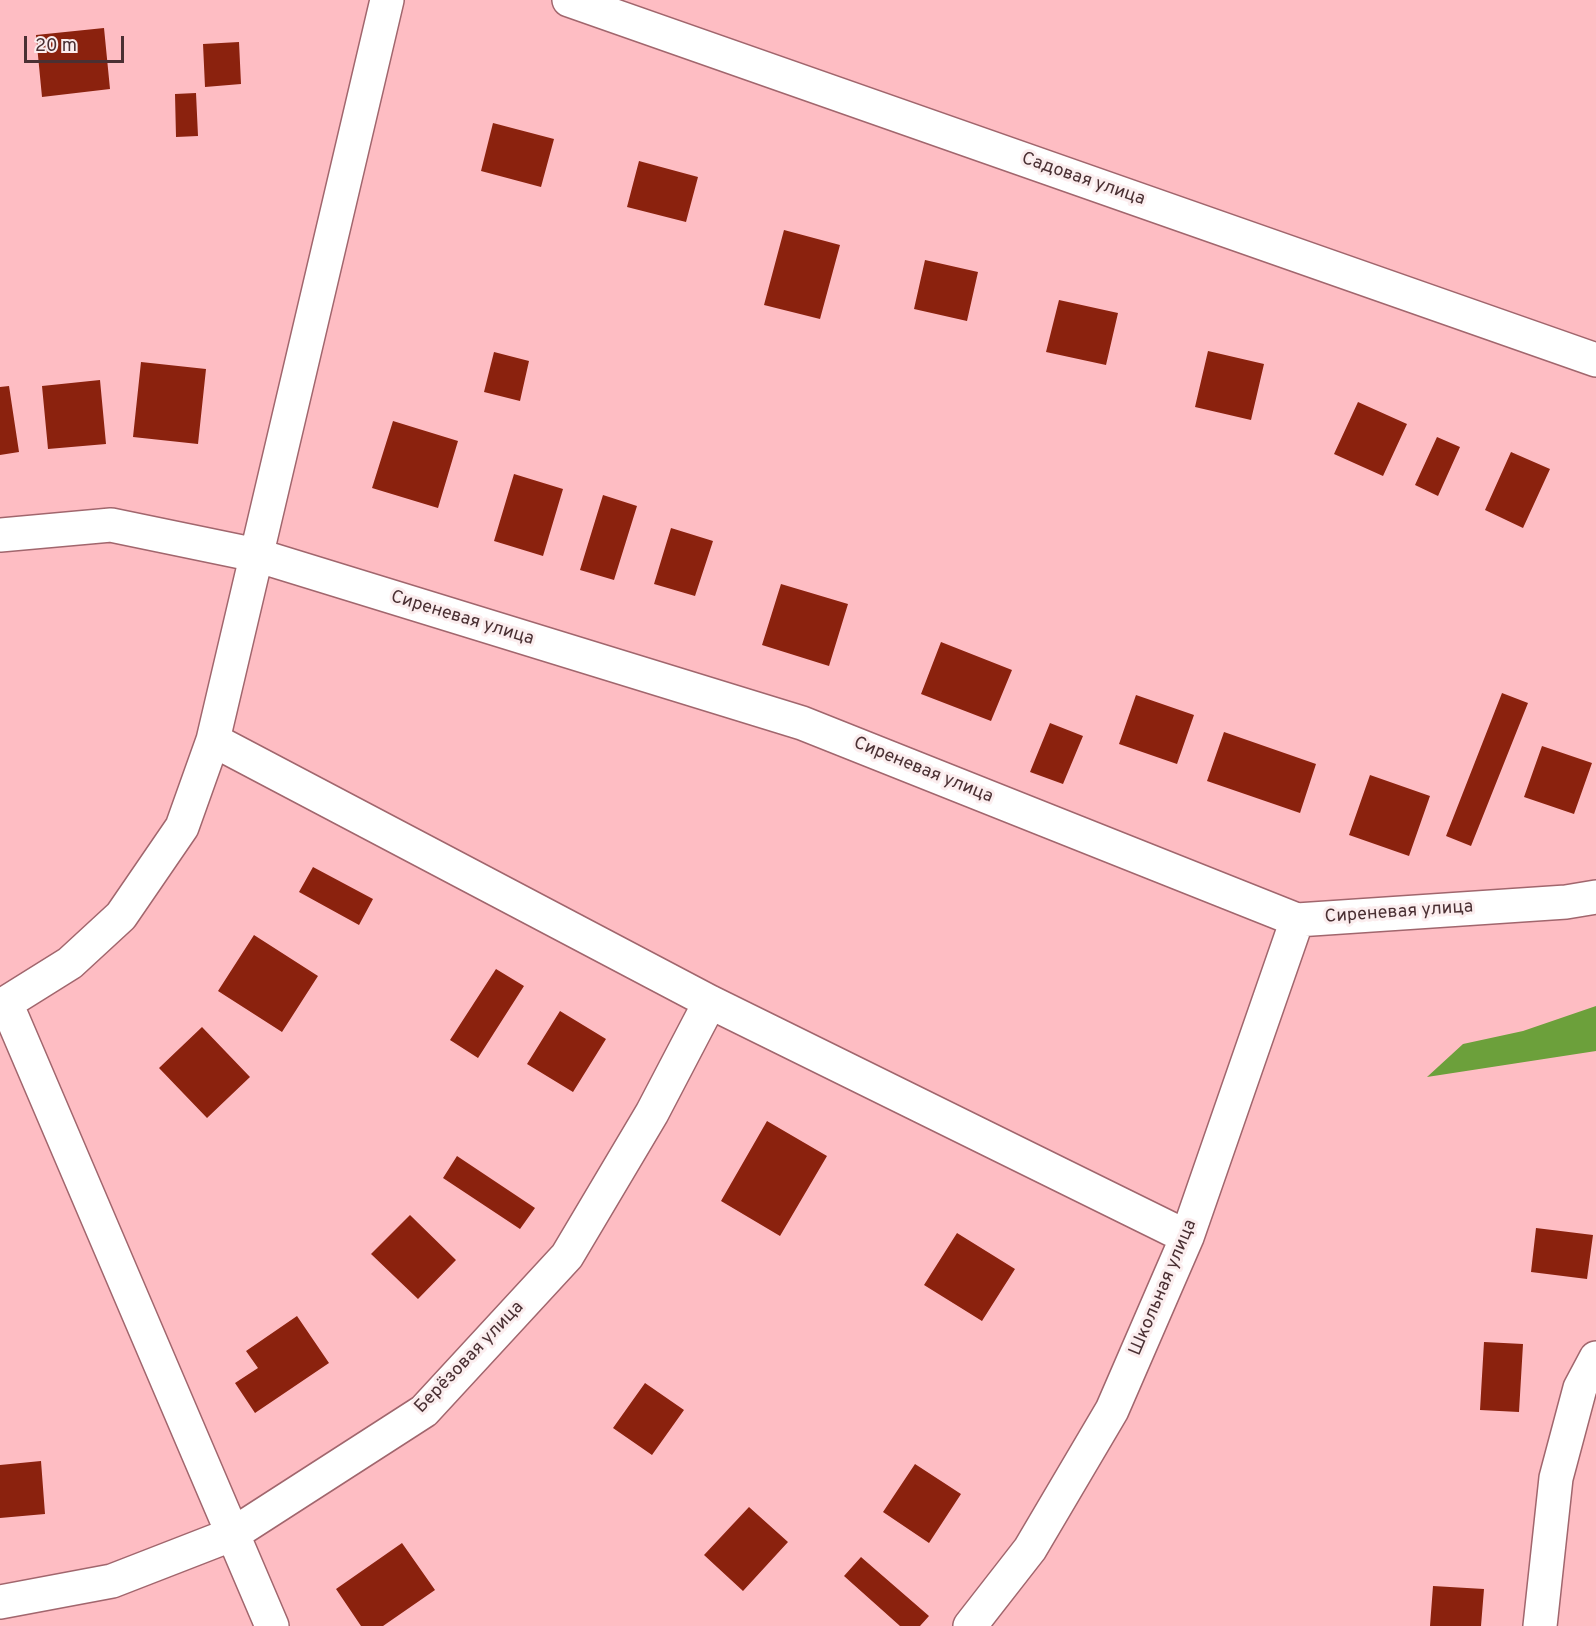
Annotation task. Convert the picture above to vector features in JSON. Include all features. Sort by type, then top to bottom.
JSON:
[{"type":"street","points":[[272,1626],[3,1004],[70,963],[121,916],[182,828],[213,740],[387,0]]},
{"type":"street","name":"Садовая улица","points":[[569,0],[1596,360]]},
{"type":"street","name":"Сиреневая улица","points":[[0,535],[111,525],[256,555],[801,723],[1297,920],[1566,902],[1596,897]]},
{"type":"street","points":[[213,740],[710,1002],[1187,1237]]},
{"type":"street","name":"Школьная улица","points":[[970,1626],[1030,1550],[1113,1410],[1187,1237],[1297,920]]},
{"type":"street","name":"Берёзовая улица","points":[[0,1602],[112,1581],[233,1534],[424,1411],[567,1256],[652,1113],[710,1002]]},
{"type":"street","points":[[1540,1626],[1556,1478],[1580,1388],[1596,1358]]},
{"type":"shaded area","points":[[1596,1006],[1596,1051],[1427,1077],[1463,1044],[1523,1031]]},
{"type":"building","points":[[104,28],[110,89],[42,97],[36,35]]},
{"type":"building","points":[[239,42],[241,84],[205,87],[203,44]]},
{"type":"building","points":[[196,93],[198,136],[176,137],[175,94]]},
{"type":"building","points":[[493,123],[554,139],[541,187],[481,171]]},
{"type":"building","points":[[639,161],[698,177],[686,222],[627,207]]},
{"type":"building","points":[[784,230],[840,245],[820,319],[764,305]]},
{"type":"building","points":[[925,260],[978,272],[967,321],[914,309]]},
{"type":"building","points":[[1059,300],[1118,313],[1106,365],[1046,352]]},
{"type":"building","points":[[1208,351],[1264,364],[1251,420],[1195,407]]},
{"type":"building","points":[[494,352],[529,361],[520,401],[484,392]]},
{"type":"building","points":[[141,362],[206,369],[198,444],[133,437]]},
{"type":"building","points":[[100,380],[106,444],[48,449],[42,386]]},
{"type":"building","points":[[9,386],[19,452],[0,455],[0,387]]},
{"type":"building","points":[[1358,402],[1407,424],[1383,476],[1334,454]]},
{"type":"building","points":[[393,421],[458,441],[438,508],[372,488]]},
{"type":"building","points":[[1437,437],[1460,447],[1438,496],[1415,485]]},
{"type":"building","points":[[1511,452],[1550,469],[1523,528],[1485,510]]},
{"type":"building","points":[[514,474],[563,489],[543,556],[494,541]]},
{"type":"building","points":[[603,495],[637,506],[614,580],[580,570]]},
{"type":"building","points":[[671,528],[713,541],[695,596],[654,584]]},
{"type":"building","points":[[781,584],[848,604],[829,666],[762,645]]},
{"type":"building","points":[[941,642],[1012,670],[991,721],[921,694]]},
{"type":"building","points":[[1502,693],[1528,703],[1471,846],[1446,836]]},
{"type":"building","points":[[1136,695],[1194,715],[1177,764],[1119,744]]},
{"type":"building","points":[[1050,723],[1083,736],[1063,784],[1030,772]]},
{"type":"building","points":[[1224,732],[1316,764],[1300,813],[1207,781]]},
{"type":"building","points":[[1542,746],[1592,763],[1574,814],[1524,797]]},
{"type":"building","points":[[1370,775],[1430,796],[1409,856],[1349,835]]},
{"type":"building","points":[[313,867],[373,899],[359,925],[299,892]]},
{"type":"building","points":[[254,935],[318,976],[282,1032],[218,991]]},
{"type":"building","points":[[496,969],[524,986],[478,1058],[450,1040]]},
{"type":"building","points":[[560,1011],[606,1039],[573,1092],[527,1064]]},
{"type":"building","points":[[202,1027],[250,1077],[207,1118],[159,1068]]},
{"type":"building","points":[[767,1121],[827,1156],[780,1236],[721,1201]]},
{"type":"building","points":[[457,1156],[535,1208],[520,1229],[443,1178]]},
{"type":"building","points":[[410,1215],[456,1260],[418,1299],[371,1254]]},
{"type":"building","points":[[1536,1228],[1593,1235],[1587,1279],[1531,1272]]},
{"type":"building","points":[[957,1233],[1015,1269],[982,1321],[924,1285]]},
{"type":"building","points":[[297,1316],[329,1363],[255,1413],[235,1383],[258,1368],[246,1351]]},
{"type":"building","points":[[1484,1342],[1523,1344],[1519,1412],[1480,1410]]},
{"type":"building","points":[[645,1383],[684,1410],[652,1455],[613,1428]]},
{"type":"building","points":[[41,1461],[45,1514],[0,1518],[0,1465]]},
{"type":"building","points":[[915,1464],[961,1494],[929,1543],[883,1512]]},
{"type":"building","points":[[749,1507],[788,1542],[743,1591],[704,1555]]},
{"type":"building","points":[[402,1543],[435,1590],[383,1626],[361,1626],[336,1589]]},
{"type":"building","points":[[861,1557],[929,1616],[920,1626],[900,1626],[844,1576]]},
{"type":"building","points":[[1433,1586],[1484,1589],[1481,1626],[1430,1626]]}]
